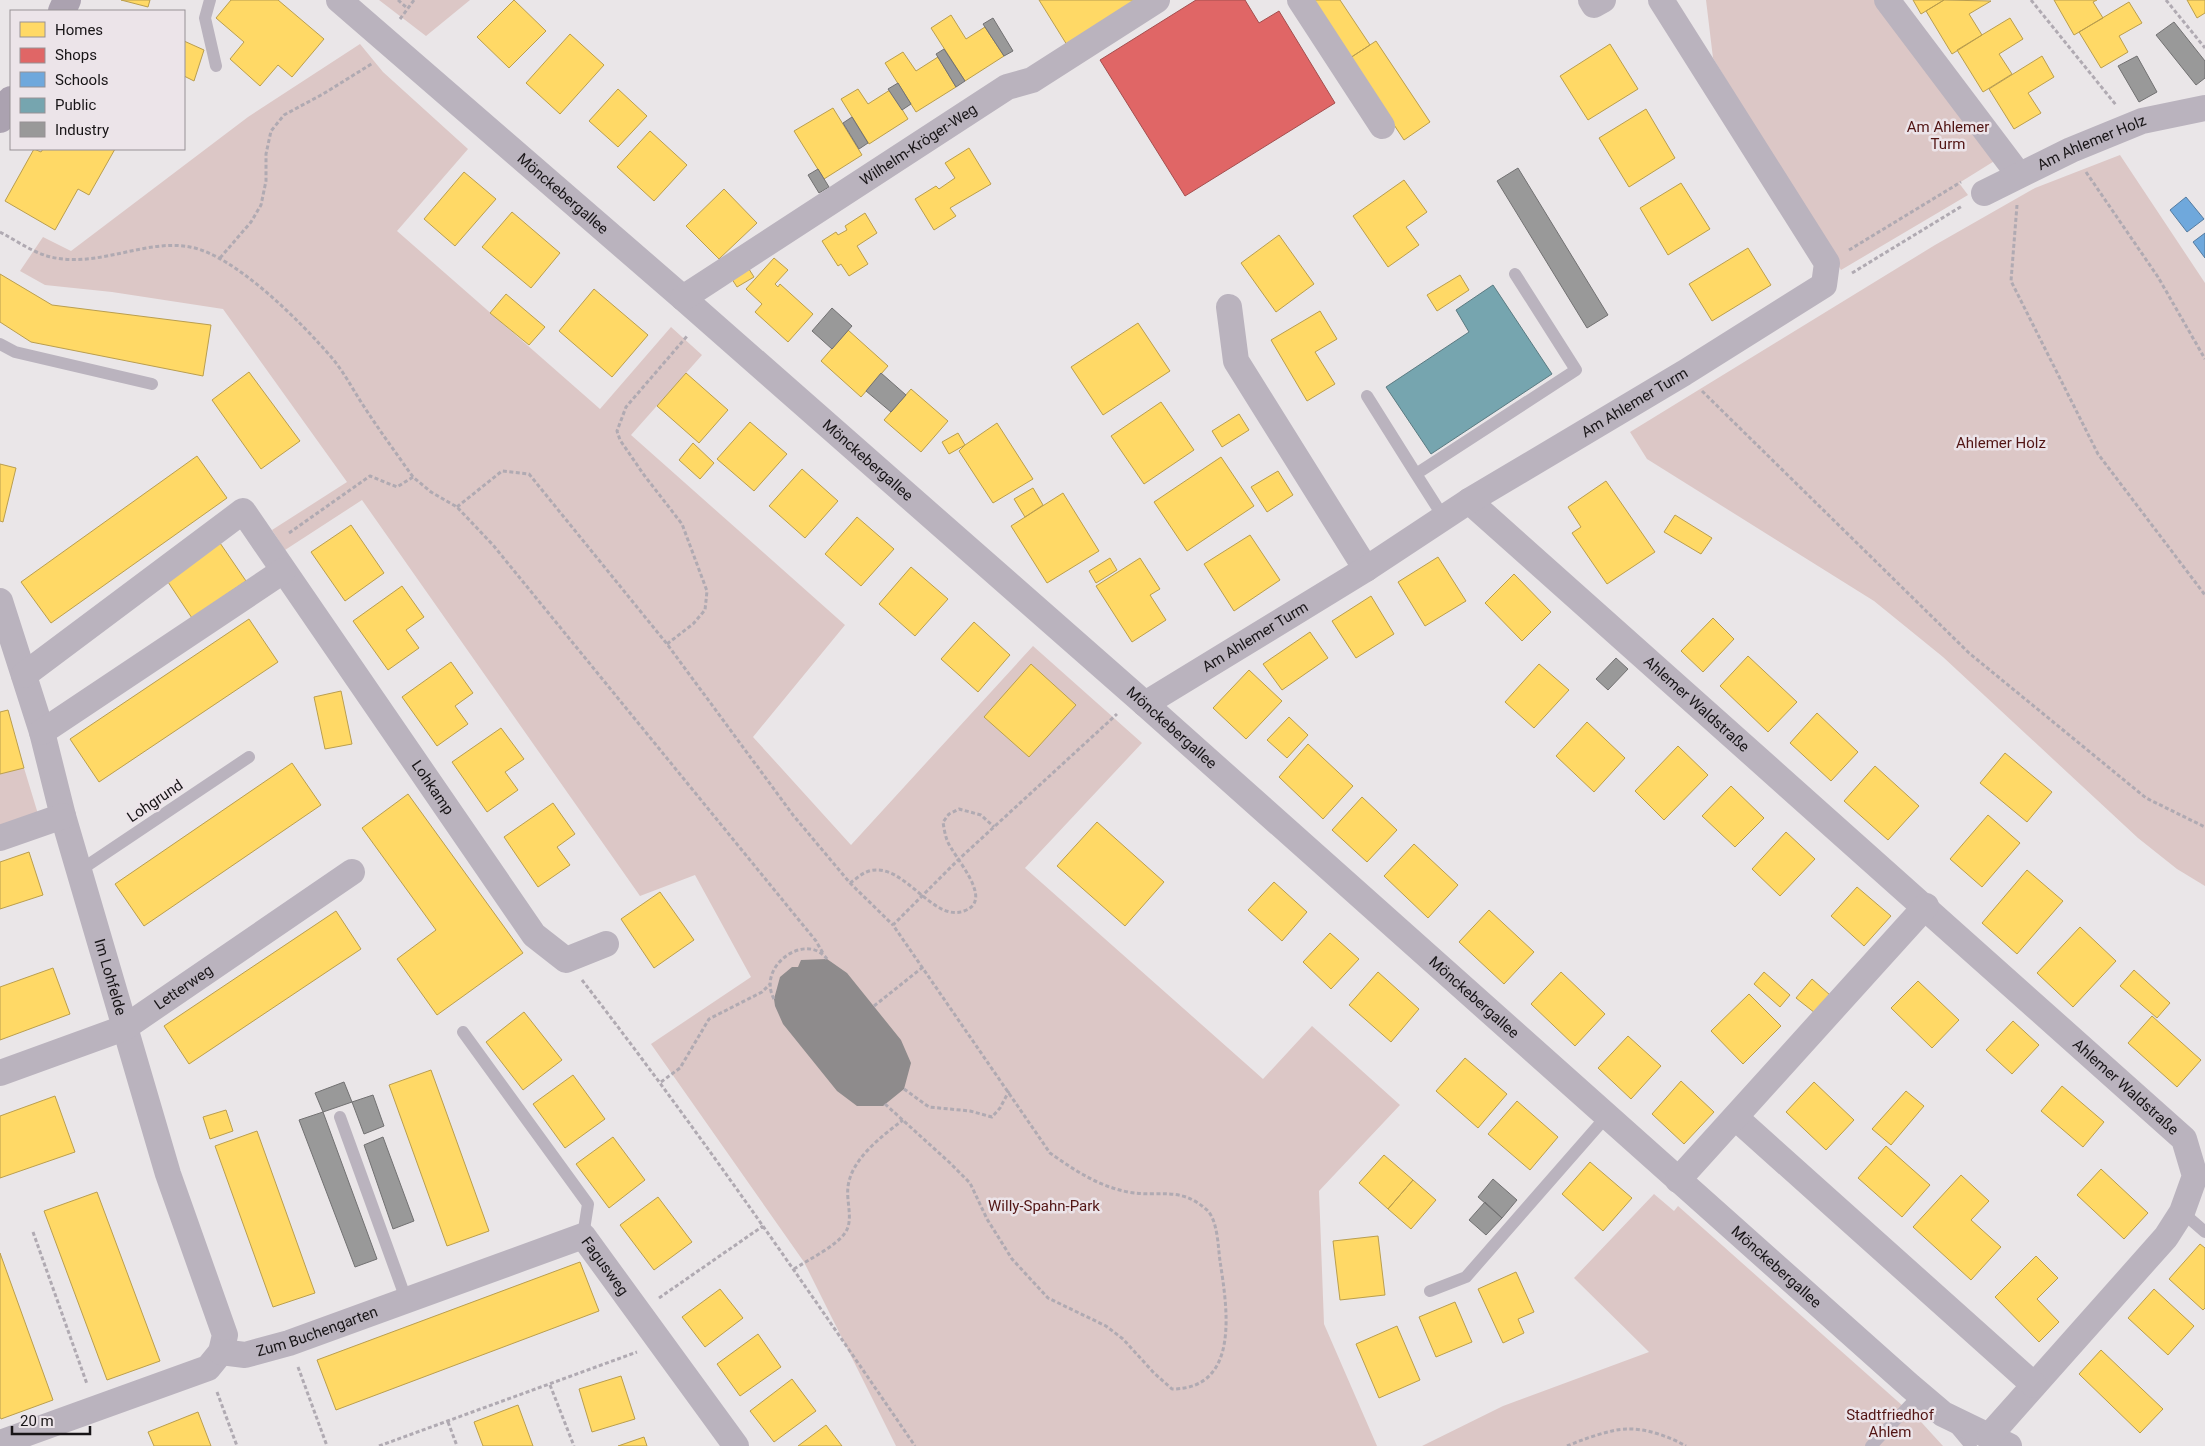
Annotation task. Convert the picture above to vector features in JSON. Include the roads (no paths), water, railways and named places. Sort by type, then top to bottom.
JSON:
[{"type":"main road","points":[[0,119],[10,102]]},
{"type":"street","name":"Mönckebergallee","points":[[339,0],[384,41],[705,317],[1140,700],[1606,1117],[1920,1394],[1943,1414],[1990,1442]]},
{"type":"street","name":"Wilhelm-Kröger-Weg","points":[[683,298],[1007,87],[1032,80],[1157,0]]},
{"type":"street","points":[[1300,0],[1382,126]]},
{"type":"street","points":[[1591,0],[1594,5],[1603,0]]},
{"type":"street","name":"Am Ahlemer Turm","points":[[1140,700],[1366,569],[1469,500],[1684,373],[1826,274],[1661,0]]},
{"type":"street","points":[[1887,0],[2019,175]]},
{"type":"street","name":"Am Ahlemer Holz","points":[[1975,186],[2019,175],[2071,150],[2132,125],[2205,108]]},
{"type":"street","points":[[1229,307],[1236,360],[1366,569]]},
{"type":"street","name":"Ahlemer Waldstraße","points":[[1469,500],[1926,906],[2184,1139],[2195,1176],[2182,1212],[2166,1237],[2034,1385],[1990,1442]]},
{"type":"street","name":"Lohkamp","points":[[24,675],[243,511],[534,935],[566,960],[606,944]]},
{"type":"street","points":[[42,732],[283,571]]},
{"type":"street","name":"Im Lohfelde","points":[[0,601],[42,732],[63,816],[168,1174],[225,1335],[214,1360]]},
{"type":"street","points":[[0,838],[63,816]]},
{"type":"street","name":"Letterweg","points":[[0,1073],[124,1028],[352,872]]},
{"type":"street","points":[[1678,1180],[1926,906]]},
{"type":"street","points":[[1736,1118],[2034,1385]]},
{"type":"street","name":"Zum Buchengarten","points":[[0,1443],[96,1408],[214,1360],[245,1355],[290,1343],[406,1299],[583,1236]]},
{"type":"street","name":"Fagusweg","points":[[583,1236],[736,1446]]},
{"type":"lane","points":[[210,0],[205,18],[216,66]]},
{"type":"lane","points":[[1416,474],[1576,370],[1516,274]]},
{"type":"lane","points":[[0,344],[15,352],[152,384]]},
{"type":"lane","points":[[1367,396],[1444,518]]},
{"type":"lane","name":"Lohgrund","points":[[79,871],[249,757]]},
{"type":"lane","name":"Fagusweg","points":[[463,1032],[588,1204],[583,1236]]},
{"type":"lane","points":[[340,1117],[406,1299]]},
{"type":"lane","points":[[1430,1291],[1466,1277],[1606,1117]]},
{"type":"lane","points":[[2182,1212],[2205,1232]]},
{"type":"lane","points":[[1871,1446],[1920,1394]]},
{"type":"park label","name":"Ahlemer Holz","points":[[2001,443]]},
{"type":"park label","name":"Willy-Spahn-Park","points":[[1044,1206]]},
{"type":"park label","name":"Stadtfriedhof Ahlem","points":[[1890,1424]]}]
